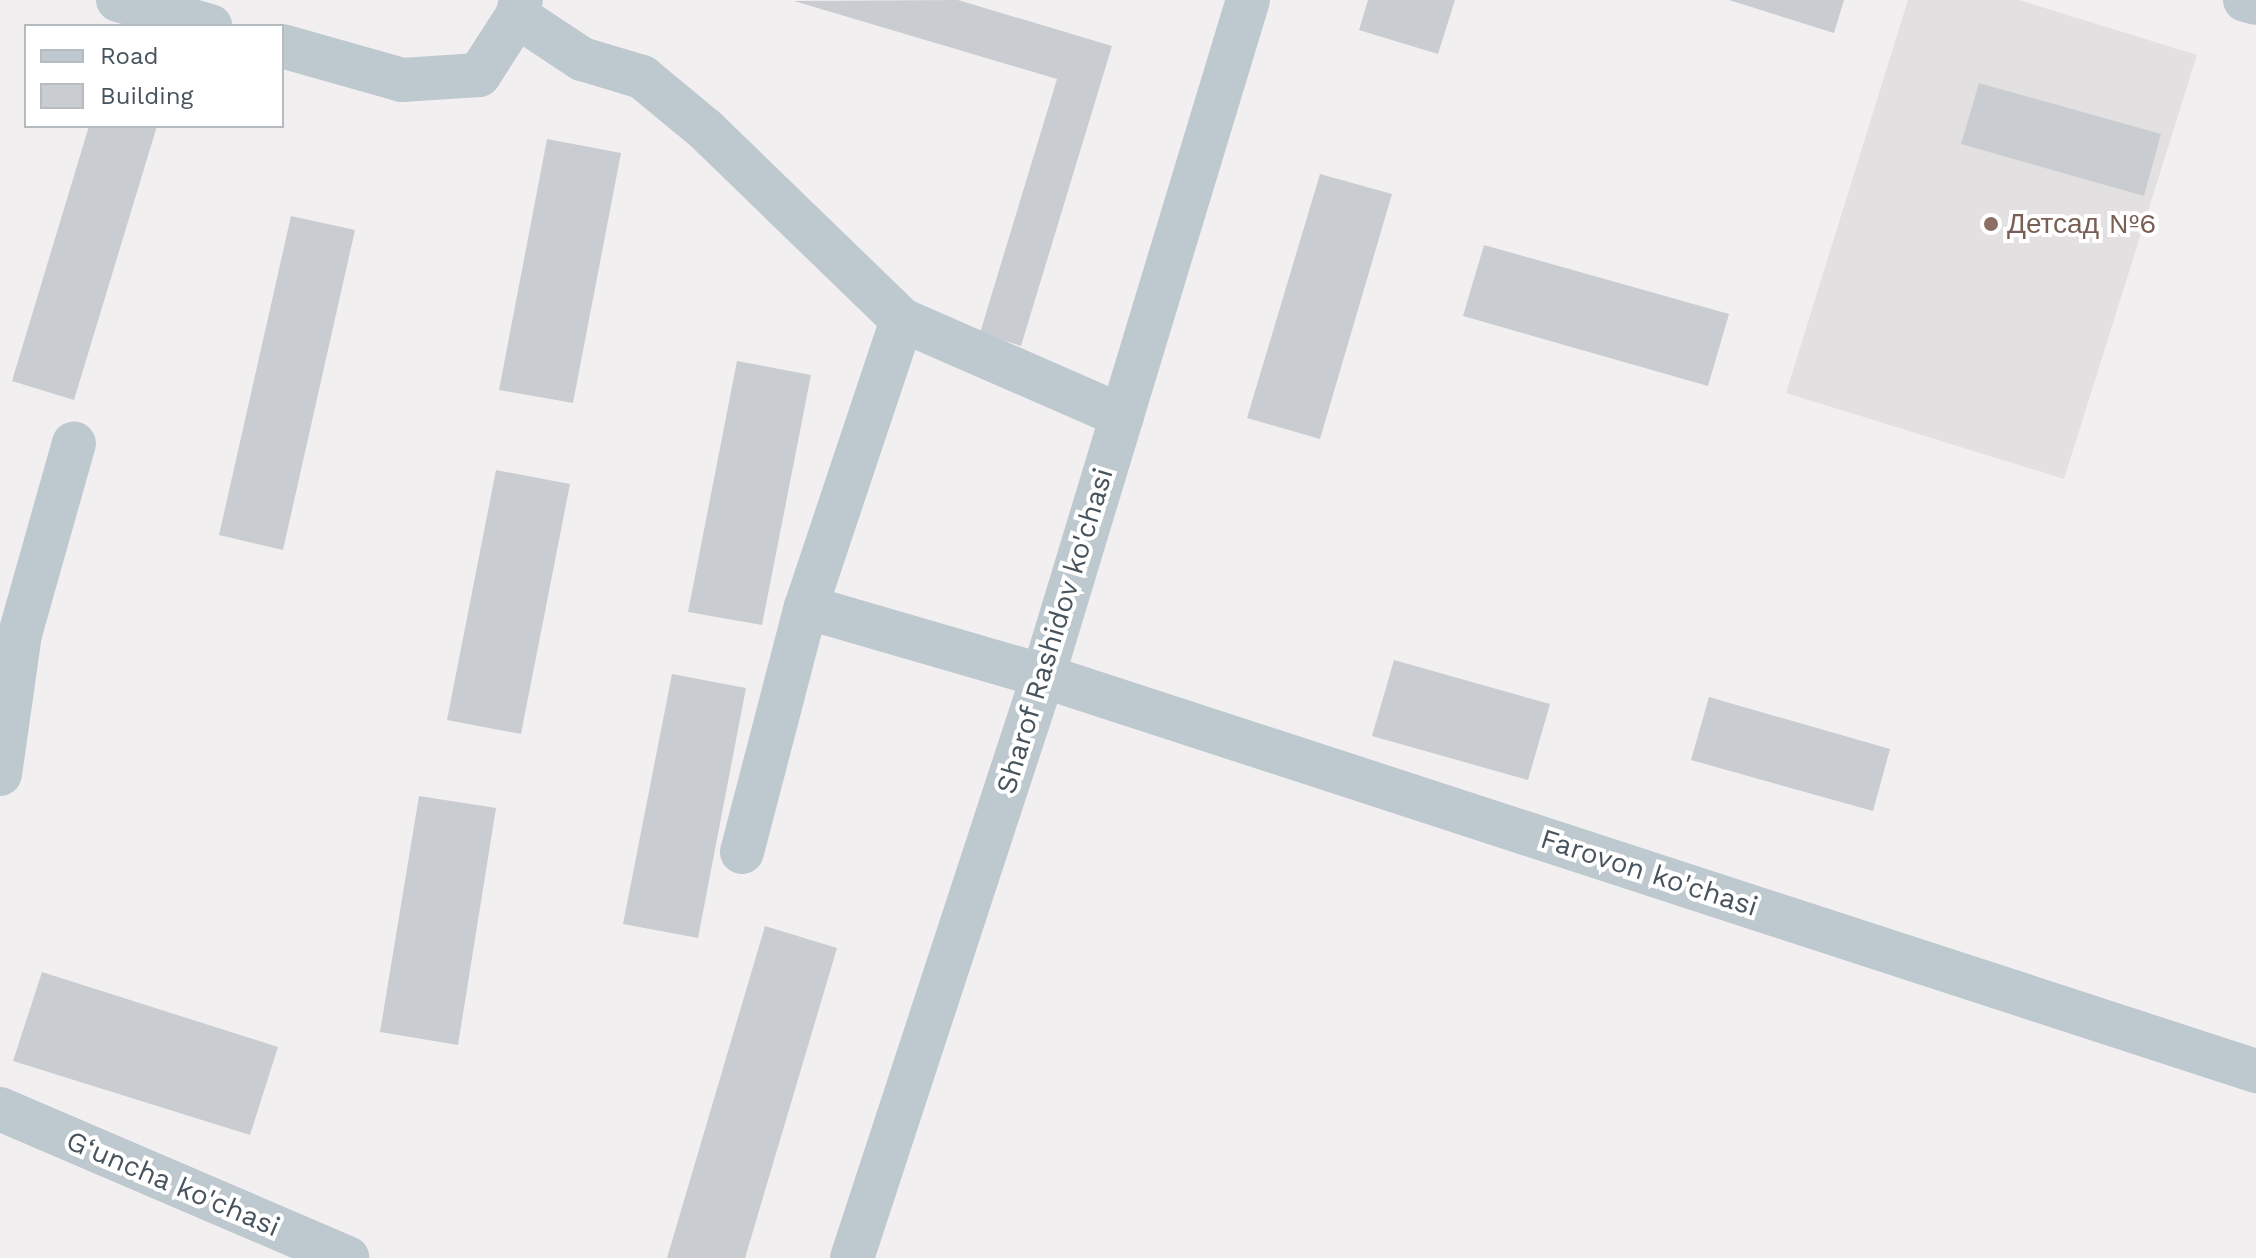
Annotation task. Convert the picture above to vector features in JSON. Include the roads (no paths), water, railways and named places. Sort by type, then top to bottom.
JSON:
[{"type":"street","points":[[118,0],[203,24]]},
{"type":"street","name":"Sharof Rashidov ko'chasi","points":[[852,1258],[1043,676],[1248,0]]},
{"type":"street","points":[[2245,0],[2256,3]]},
{"type":"street","points":[[284,47],[402,80],[479,75],[519,8],[582,59],[642,77],[706,130],[902,320],[1122,416]]},
{"type":"street","points":[[742,852],[806,607],[902,320]]},
{"type":"street","points":[[0,774],[20,634],[74,443]]},
{"type":"street","name":"Farovon ko'chasi","points":[[806,607],[1043,676],[2256,1071]]},
{"type":"street","name":"G‘uncha ko'chasi","points":[[0,1109],[347,1258]]},
{"type":"place","name":"Детсад №6","points":[[1991,224]]}]
